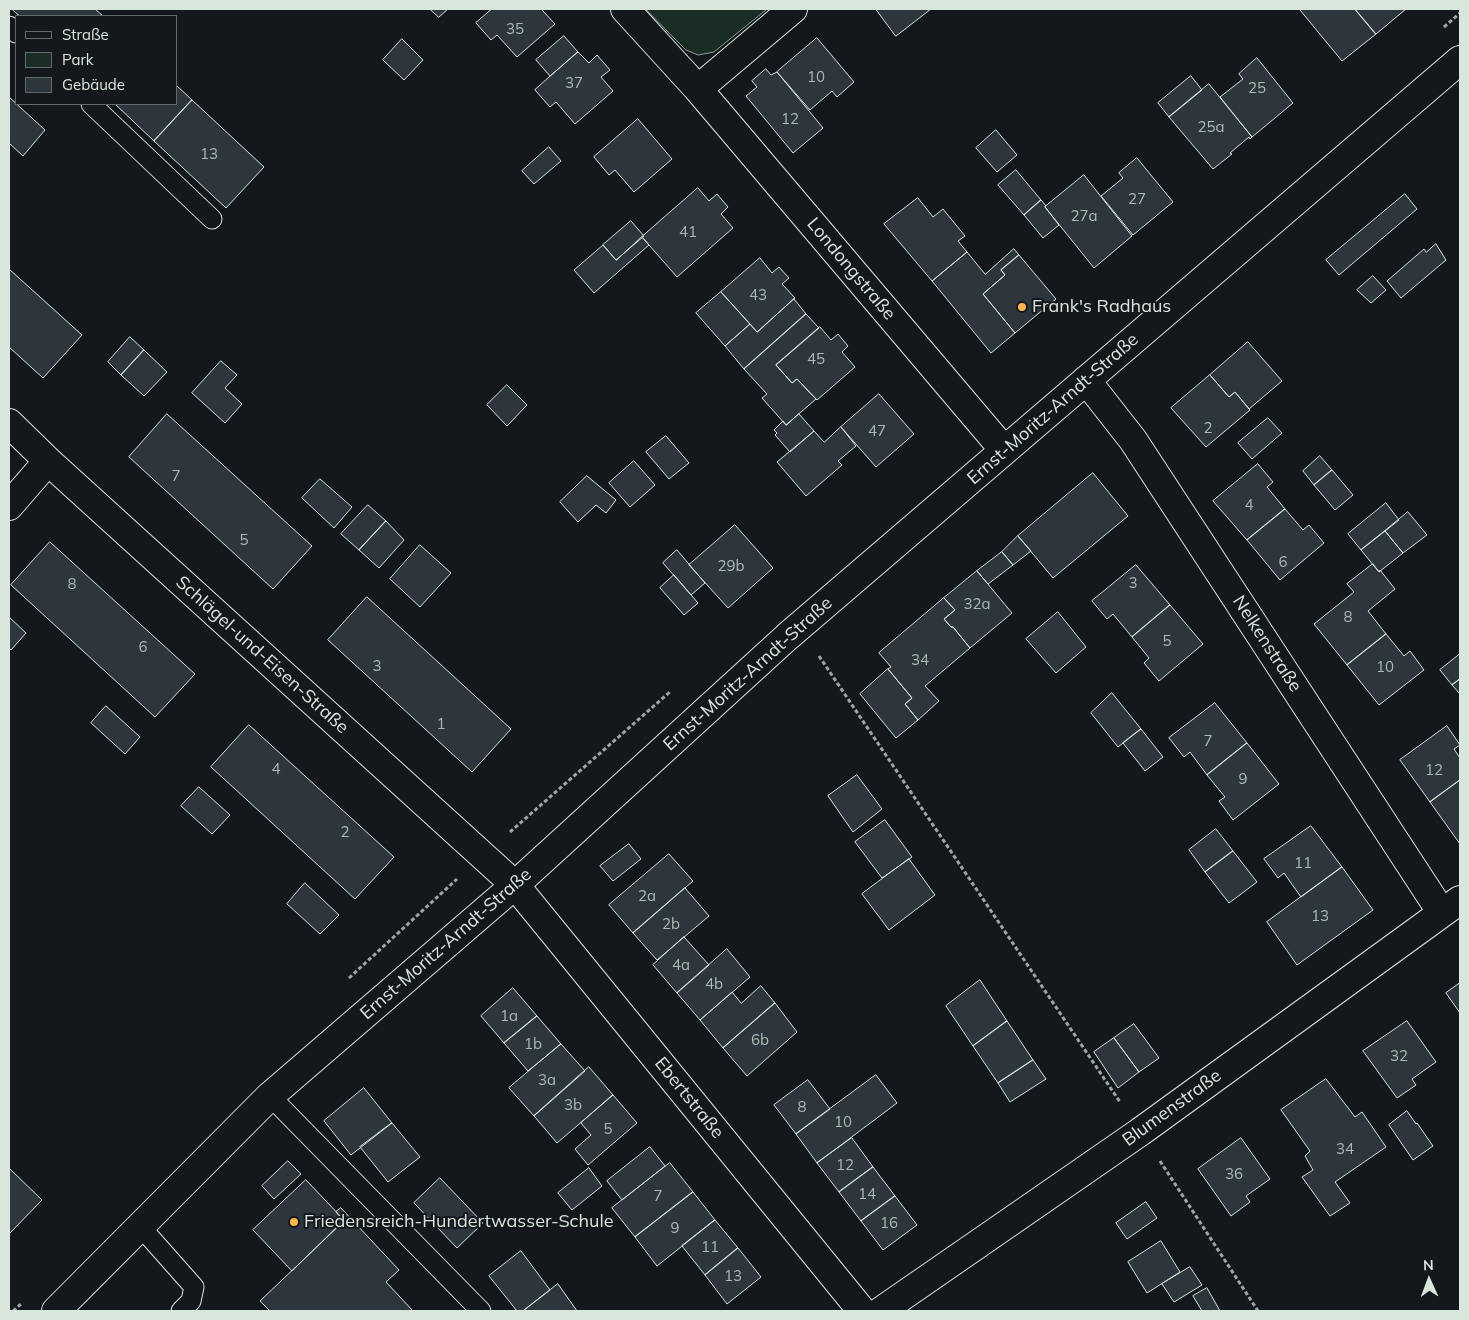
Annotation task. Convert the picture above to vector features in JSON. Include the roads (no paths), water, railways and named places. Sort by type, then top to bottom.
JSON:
[{"type":"street","name":"Londongstraße","points":[[625,9],[698,89],[1004,450]]},
{"type":"street","points":[[698,89],[793,9]]},
{"type":"street","name":"Ernst-Moritz-Arndt-Straße","points":[[56,1311],[270,1096],[516,885],[788,636],[1460,60]]},
{"type":"street","name":"Nelkenstraße","points":[[1086,380],[1133,440],[1451,906]]},
{"type":"street","name":"Schlägel-und-Eisen-Straße","points":[[9,423],[516,885]]},
{"type":"street","points":[[9,506],[48,460]]},
{"type":"street","name":"Ebertstraße","points":[[516,885],[862,1311]]},
{"type":"street","name":"Blumenstraße","points":[[881,1311],[1140,1132],[1451,906]]},
{"type":"lane","points":[[92,105],[212,219]]},
{"type":"lane","points":[[270,1096],[481,1311]]},
{"type":"lane","points":[[140,1226],[194,1287],[191,1301],[181,1311]]},
{"type":"place","name":"Frank's Radhaus","points":[[1022,307]]},
{"type":"place","name":"Friedensreich-Hundertwasser-Schule","points":[[294,1222]]}]
